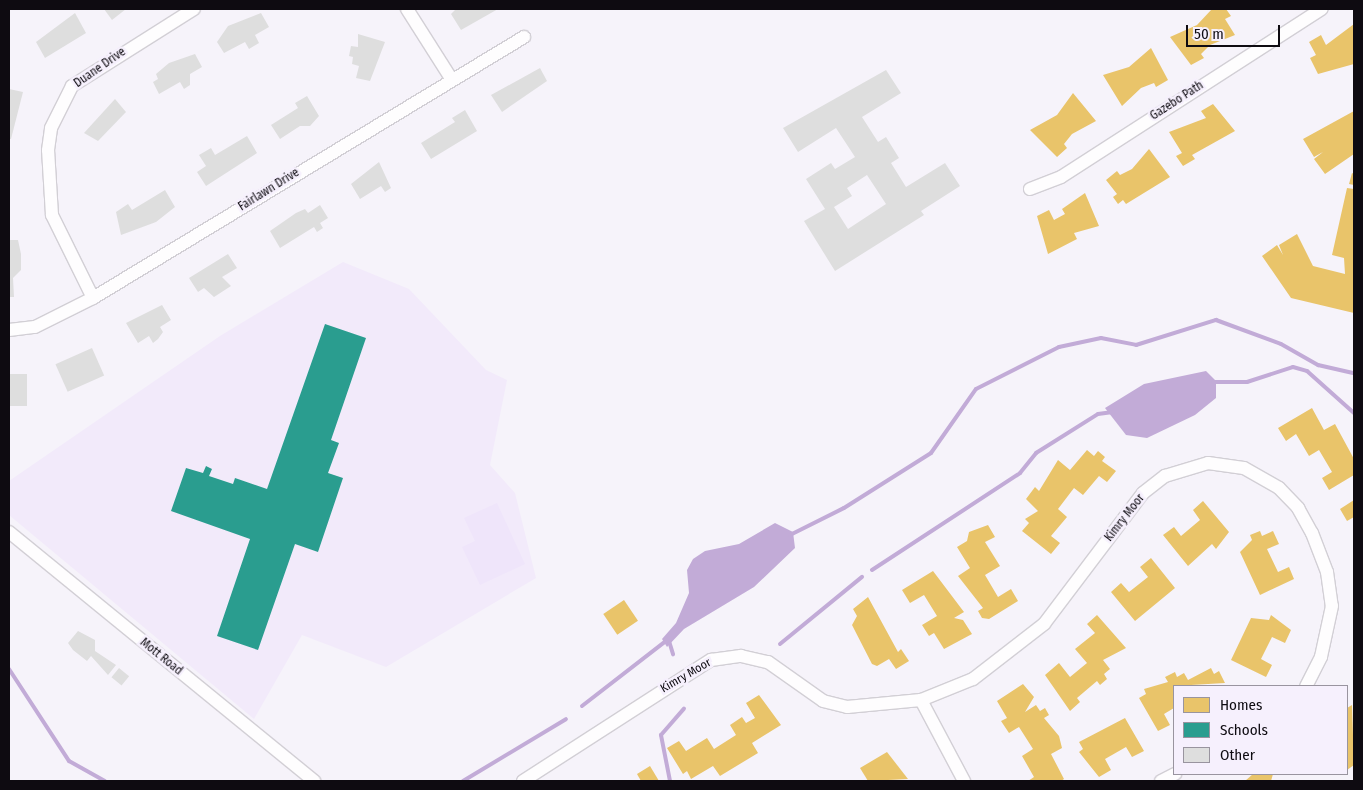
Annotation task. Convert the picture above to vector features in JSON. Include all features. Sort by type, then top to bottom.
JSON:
[{"type":"street","name":"Duane Drive","points":[[93,298],[52,215],[48,150],[54,119],[61,101],[90,71],[194,9]]},
{"type":"street","points":[[407,9],[452,80]]},
{"type":"street","name":"Gazebo Path","points":[[1030,189],[1061,177],[1322,9]]},
{"type":"street","name":"Fairlawn Drive","points":[[9,330],[35,327],[93,298],[524,37]]},
{"type":"street","name":"Kimry Moor","points":[[523,781],[711,660],[741,656],[768,662],[823,701],[847,707],[921,700],[972,679],[1003,659],[1044,624],[1143,494],[1165,476],[1208,464],[1244,468],[1279,488],[1298,508],[1312,533],[1327,572],[1332,606],[1321,657],[1307,685]]},
{"type":"street","name":"Mott Road","points":[[9,532],[314,781]]},
{"type":"street","points":[[921,700],[964,781]]},
{"type":"street","points":[[1162,781],[1173,775]]},
{"type":"shaded area","points":[[343,262],[409,289],[486,370],[507,380],[490,465],[515,493],[536,578],[386,667],[302,635],[254,719],[9,515],[9,481],[220,336]]},
{"type":"shaded area","points":[[1206,371],[1216,381],[1216,398],[1195,415],[1147,438],[1126,435],[1105,408],[1144,384]]},
{"type":"shaded area","points":[[497,503],[525,564],[480,585],[462,547],[475,541],[464,518]]},
{"type":"shaded area","points":[[775,523],[793,532],[795,548],[754,587],[684,629],[667,647],[662,639],[676,623],[689,593],[687,570],[693,559],[705,551],[739,544]]},
{"type":"building: Homes","points":[[1212,9],[1226,9],[1231,16],[1225,19],[1235,35],[1210,45],[1201,54],[1204,58],[1191,65],[1170,37],[1197,25]]},
{"type":"building: Homes","points":[[1354,24],[1354,64],[1318,74],[1310,58],[1316,55],[1309,42],[1321,35],[1326,45]]},
{"type":"building: Homes","points":[[1151,48],[1168,80],[1156,87],[1154,83],[1141,88],[1122,106],[1103,75],[1129,67]]},
{"type":"building: Homes","points":[[1073,93],[1096,121],[1072,134],[1064,144],[1067,148],[1057,157],[1030,130],[1057,115]]},
{"type":"building: Homes","points":[[1213,104],[1235,131],[1192,155],[1195,159],[1183,166],[1176,156],[1182,153],[1169,132],[1206,118],[1201,111]]},
{"type":"building: Homes","points":[[1354,111],[1354,154],[1325,174],[1314,159],[1323,152],[1314,157],[1303,139]]},
{"type":"building: Homes","points":[[1149,149],[1170,177],[1126,204],[1123,200],[1118,204],[1113,197],[1117,194],[1106,180],[1117,171],[1120,175],[1132,169]]},
{"type":"building: Homes","points":[[1352,173],[1354,174],[1354,185],[1349,184]]},
{"type":"building: Homes","points":[[1347,188],[1354,189],[1354,313],[1291,298],[1262,256],[1277,245],[1283,255],[1279,245],[1297,234],[1313,266],[1345,274],[1344,258],[1332,255]]},
{"type":"building: Homes","points":[[1085,193],[1099,226],[1074,233],[1077,239],[1048,254],[1037,216],[1049,210],[1054,220],[1065,214],[1062,209]]},
{"type":"building: Homes","points":[[1312,408],[1324,430],[1335,424],[1354,459],[1354,475],[1329,490],[1322,478],[1332,472],[1319,450],[1309,456],[1296,434],[1286,441],[1278,428]]},
{"type":"building: Homes","points":[[1087,450],[1094,456],[1098,451],[1105,457],[1102,461],[1116,471],[1107,482],[1099,476],[1083,495],[1074,488],[1058,509],[1067,517],[1051,536],[1060,543],[1051,554],[1022,531],[1029,523],[1025,519],[1038,511],[1026,499],[1035,487],[1039,491],[1058,460],[1070,470]]},
{"type":"building: Homes","points":[[1354,500],[1354,517],[1347,521],[1340,509]]},
{"type":"building: Homes","points":[[1203,501],[1229,532],[1216,549],[1212,544],[1188,566],[1163,535],[1174,527],[1181,536],[1200,520],[1193,510]]},
{"type":"building: Homes","points":[[988,525],[995,537],[985,542],[1000,566],[985,575],[998,597],[1011,589],[1018,601],[989,619],[982,618],[978,611],[983,608],[958,576],[970,568],[957,547],[967,541],[969,532]]},
{"type":"building: Homes","points":[[1260,531],[1262,536],[1273,531],[1279,544],[1267,549],[1278,572],[1289,567],[1294,579],[1260,595],[1240,552],[1252,540],[1250,535]]},
{"type":"building: Homes","points":[[1151,558],[1175,588],[1135,621],[1111,592],[1121,583],[1129,592],[1148,577],[1140,567]]},
{"type":"building: Homes","points":[[933,571],[964,612],[954,618],[963,620],[972,634],[944,649],[934,633],[929,636],[922,625],[937,616],[924,595],[910,603],[902,590]]},
{"type":"building: Homes","points":[[868,597],[898,652],[901,649],[909,661],[896,669],[889,659],[877,666],[872,664],[852,625],[857,616],[853,609]]},
{"type":"building: Homes","points":[[624,600],[638,621],[617,635],[603,614]]},
{"type":"building: Homes","points":[[1097,615],[1126,648],[1103,660],[1110,669],[1104,674],[1107,679],[1100,685],[1097,681],[1077,698],[1080,702],[1070,711],[1045,675],[1059,663],[1070,677],[1087,663],[1075,649],[1095,633],[1087,624]]},
{"type":"building: Homes","points":[[1271,615],[1291,630],[1285,643],[1272,637],[1261,659],[1272,665],[1266,677],[1231,660],[1251,618],[1269,620]]},
{"type":"building: Homes","points":[[1211,668],[1214,674],[1219,671],[1225,683],[1173,685],[1173,709],[1164,714],[1170,725],[1158,731],[1139,698],[1146,694],[1144,689],[1168,682],[1165,677],[1175,672],[1177,677],[1184,673],[1188,680]]},
{"type":"building: Homes","points":[[1023,684],[1034,697],[1025,712],[1036,705],[1040,711],[1045,708],[1049,715],[1044,718],[1059,736],[1062,748],[1051,754],[1064,779],[1061,781],[1028,781],[1034,777],[1022,756],[1033,749],[1019,727],[1009,733],[1001,721],[1007,718],[997,701]]},
{"type":"building: Homes","points":[[759,695],[781,725],[752,743],[758,753],[720,776],[713,766],[691,779],[687,771],[683,774],[667,748],[679,741],[686,751],[707,738],[714,749],[736,735],[730,725],[742,717],[746,723],[755,718],[746,703]]},
{"type":"building: Homes","points":[[1352,705],[1354,765],[1348,769],[1348,707]]},
{"type":"building: Homes","points":[[1125,718],[1144,751],[1132,757],[1126,747],[1105,759],[1111,770],[1099,777],[1079,752],[1083,749],[1079,742]]},
{"type":"building: Homes","points":[[887,752],[908,779],[868,781],[860,768]]},
{"type":"building: Homes","points":[[650,766],[659,781],[641,781],[637,774]]},
{"type":"building: Homes","points":[[1252,775],[1273,775],[1271,781],[1245,781]]},
{"type":"building: Schools","points":[[325,324],[366,338],[331,440],[339,443],[328,473],[343,478],[318,552],[295,544],[258,650],[217,636],[250,539],[171,511],[186,468],[203,473],[206,466],[212,469],[209,476],[233,484],[235,478],[267,489]]},
{"type":"building: Other","points":[[104,9],[126,9],[112,20]]},
{"type":"building: Other","points":[[456,9],[498,9],[461,30],[451,14]]},
{"type":"building: Other","points":[[75,13],[86,33],[45,58],[36,42]]},
{"type":"building: Other","points":[[261,13],[269,27],[255,35],[259,43],[249,49],[245,42],[224,53],[217,42],[228,26]]},
{"type":"building: Other","points":[[358,34],[385,42],[370,81],[356,78],[359,66],[352,64],[353,57],[349,56],[351,46],[358,47]]},
{"type":"building: Other","points":[[195,54],[202,67],[190,74],[190,85],[184,89],[180,82],[159,94],[153,82],[158,79],[156,74],[169,63]]},
{"type":"building: Other","points":[[540,68],[547,81],[502,112],[491,95]]},
{"type":"building: Other","points":[[886,70],[901,93],[862,117],[878,142],[886,137],[899,158],[891,163],[906,187],[945,163],[960,186],[921,211],[924,215],[835,271],[804,221],[825,209],[806,179],[831,163],[835,169],[855,157],[836,128],[798,152],[783,128]],"holes":[[[867,175],[886,204],[848,229],[834,207],[852,196],[847,188]]]},
{"type":"building: Other","points":[[9,89],[23,92],[11,139],[9,139]]},
{"type":"building: Other","points":[[307,96],[319,116],[310,126],[300,126],[280,139],[271,125],[298,108],[295,103]]},
{"type":"building: Other","points":[[115,99],[126,112],[98,141],[84,133]]},
{"type":"building: Other","points":[[465,110],[477,131],[431,159],[421,143],[455,122],[452,118]]},
{"type":"building: Other","points":[[247,136],[257,153],[206,186],[197,172],[206,166],[199,155],[211,148],[215,155]]},
{"type":"building: Other","points":[[379,162],[391,188],[385,192],[381,186],[360,199],[351,184]]},
{"type":"building: Other","points":[[165,190],[175,207],[156,222],[121,235],[116,212],[128,204],[132,210]]},
{"type":"building: Other","points":[[320,205],[328,218],[320,223],[323,228],[317,232],[314,227],[280,248],[270,231],[296,213],[305,209],[308,213]]},
{"type":"building: Other","points":[[9,240],[18,240],[21,254],[21,270],[13,278],[14,297],[9,297]]},
{"type":"building: Other","points":[[228,254],[237,268],[222,277],[231,286],[214,297],[204,288],[198,292],[189,278]]},
{"type":"building: Other","points":[[162,305],[171,320],[160,327],[163,332],[153,343],[149,336],[138,343],[126,323]]},
{"type":"building: Other","points":[[92,348],[104,375],[68,392],[55,364]]},
{"type":"building: Other","points":[[9,374],[27,374],[27,406],[9,406]]},
{"type":"building: Other","points":[[78,631],[95,640],[95,651],[116,665],[108,675],[91,656],[87,661],[73,650],[68,643]]},
{"type":"building: Other","points":[[119,668],[129,676],[122,686],[111,677]]},
{"type":"waterway","points":[[790,535],[844,508],[931,453],[976,389],[1059,347],[1101,338],[1136,345],[1216,320],[1281,344],[1318,365],[1354,373]]},
{"type":"waterway","points":[[1213,382],[1247,382],[1293,367],[1307,371],[1354,413]]},
{"type":"waterway","points":[[872,570],[1020,473],[1036,453],[1098,414],[1113,412]]},
{"type":"waterway","points":[[780,644],[862,577]]},
{"type":"waterway","points":[[582,706],[667,640]]},
{"type":"waterway","points":[[669,641],[673,654]]},
{"type":"waterway","points":[[9,669],[69,761],[105,781]]},
{"type":"waterway","points":[[670,781],[661,735],[684,709]]},
{"type":"waterway","points":[[463,781],[566,719]]}]
